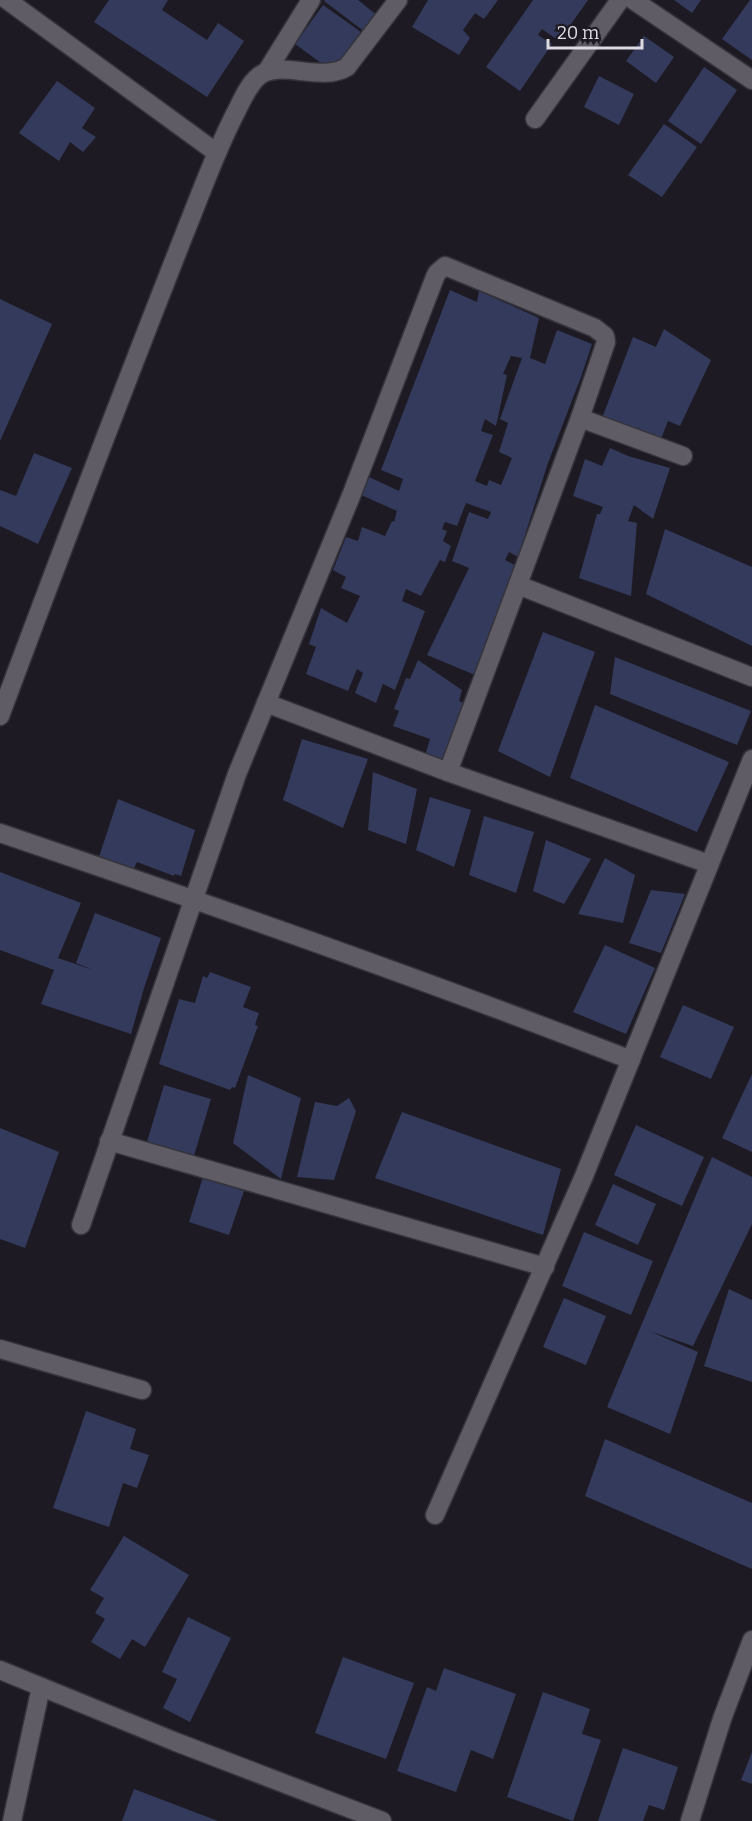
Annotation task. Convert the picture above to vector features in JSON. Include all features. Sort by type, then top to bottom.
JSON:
[{"type":"street","points":[[7,0],[217,153]]},
{"type":"street","points":[[0,716],[110,421],[226,130],[248,89],[267,71],[311,0]]},
{"type":"street","points":[[267,71],[330,74],[340,72],[354,59],[398,0]]},
{"type":"street","points":[[535,119],[620,0]]},
{"type":"street","points":[[633,0],[752,80]]},
{"type":"street","points":[[81,1225],[237,774],[351,496],[435,278],[441,269],[449,266],[601,332],[605,336],[606,346],[448,772]]},
{"type":"street","points":[[580,418],[683,456]]},
{"type":"street","points":[[518,585],[752,677]]},
{"type":"street","points":[[266,703],[448,772],[709,864]]},
{"type":"street","points":[[435,1515],[545,1267],[752,759]]},
{"type":"street","points":[[0,834],[194,898],[523,1018],[631,1060]]},
{"type":"street","points":[[110,1141],[545,1267]]},
{"type":"street","points":[[0,1350],[142,1390]]},
{"type":"street","points":[[690,1821],[722,1719],[752,1640]]},
{"type":"street","points":[[0,1670],[382,1821]]},
{"type":"street","points":[[12,1821],[41,1687]]},
{"type":"building","points":[[109,0],[168,0],[162,10],[207,40],[218,23],[244,41],[207,97],[94,22]]},
{"type":"building","points":[[325,0],[358,0],[378,16],[365,32]]},
{"type":"building","points":[[428,0],[498,0],[484,19],[475,13],[463,30],[470,38],[459,55],[412,27]]},
{"type":"building","points":[[533,0],[588,0],[559,41],[542,29],[538,35],[552,44],[520,91],[486,67]]},
{"type":"building","points":[[674,0],[701,0],[692,13]]},
{"type":"building","points":[[752,0],[752,60],[722,39]]},
{"type":"building","points":[[323,5],[361,32],[332,71],[295,44]]},
{"type":"building","points":[[644,36],[674,57],[656,83],[626,61]]},
{"type":"building","points":[[704,67],[737,90],[701,144],[668,121]]},
{"type":"building","points":[[599,76],[634,94],[619,125],[584,107]]},
{"type":"building","points":[[57,81],[95,108],[82,128],[96,137],[83,152],[70,142],[59,161],[19,133]]},
{"type":"building","points":[[664,124],[697,147],[662,197],[628,175]]},
{"type":"building","points":[[450,290],[477,302],[479,291],[539,318],[530,358],[545,364],[557,330],[592,344],[548,463],[518,557],[509,552],[505,560],[515,565],[475,675],[427,655],[469,568],[452,561],[469,512],[488,519],[491,512],[466,503],[457,526],[445,522],[442,529],[447,531],[443,541],[451,546],[445,562],[440,560],[421,596],[406,589],[402,601],[425,611],[395,690],[383,684],[376,703],[355,693],[363,673],[357,669],[348,691],[306,674],[316,647],[309,644],[321,608],[347,623],[360,596],[341,588],[346,577],[333,570],[346,537],[358,541],[362,527],[385,536],[392,521],[394,522],[397,511],[359,494],[367,476],[399,491],[403,479],[381,470]],"holes":[[[511,356],[522,358],[500,419],[508,423],[499,452],[512,458],[501,485],[489,480],[487,486],[475,481],[493,435],[481,431],[485,419],[496,426],[507,375],[503,374]]]},
{"type":"building","points":[[0,299],[52,324],[0,441]]},
{"type":"building","points":[[664,329],[711,360],[680,426],[668,421],[661,439],[602,418],[633,337],[656,347]]},
{"type":"building","points":[[610,448],[628,456],[670,468],[653,519],[634,505],[628,521],[637,523],[631,596],[579,578],[597,514],[600,514],[603,507],[573,496],[585,459],[602,466]]},
{"type":"building","points":[[34,453],[72,468],[38,544],[0,526],[0,490],[16,496]]},
{"type":"building","points":[[665,529],[752,567],[752,646],[646,594]]},
{"type":"building","points":[[543,632],[595,652],[550,777],[498,751]]},
{"type":"building","points":[[615,657],[751,711],[737,745],[610,694]]},
{"type":"building","points":[[418,660],[462,690],[459,701],[466,704],[443,767],[424,759],[430,739],[393,726],[399,711],[394,709],[406,678],[410,679]]},
{"type":"building","points":[[595,705],[729,762],[697,832],[570,778]]},
{"type":"building","points":[[302,739],[368,759],[343,828],[283,800]]},
{"type":"building","points":[[373,772],[417,789],[406,844],[368,830]]},
{"type":"building","points":[[430,797],[471,810],[454,867],[416,850]]},
{"type":"building","points":[[118,799],[195,830],[181,876],[175,874],[174,876],[137,862],[133,870],[99,857]]},
{"type":"building","points":[[484,816],[534,832],[516,893],[469,875]]},
{"type":"building","points":[[546,840],[591,859],[564,904],[533,891]]},
{"type":"building","points":[[605,858],[635,875],[623,923],[578,914]]},
{"type":"building","points":[[0,872],[81,903],[58,958],[93,970],[76,963],[95,913],[161,938],[131,1034],[41,1004],[54,970],[0,950]]},
{"type":"building","points":[[651,890],[685,894],[661,953],[629,943]]},
{"type":"building","points":[[605,945],[655,968],[626,1034],[573,1012]]},
{"type":"building","points":[[210,972],[251,987],[243,1007],[259,1013],[255,1025],[258,1026],[235,1088],[232,1087],[230,1090],[159,1064],[179,999],[195,1003],[203,976],[207,978]]},
{"type":"building","points":[[683,1005],[734,1027],[711,1079],[660,1057]]},
{"type":"building","points":[[752,1074],[752,1152],[722,1138]]},
{"type":"building","points":[[248,1075],[301,1098],[281,1179],[233,1143]]},
{"type":"building","points":[[164,1085],[211,1099],[193,1159],[146,1145]]},
{"type":"building","points":[[349,1098],[356,1111],[334,1180],[297,1177],[315,1102],[337,1106]]},
{"type":"building","points":[[402,1112],[561,1169],[543,1235],[375,1178]]},
{"type":"building","points":[[636,1125],[704,1157],[682,1206],[614,1175]]},
{"type":"building","points":[[0,1128],[59,1152],[25,1248],[0,1239]]},
{"type":"building","points":[[712,1157],[752,1177],[752,1224],[693,1346],[649,1331],[698,1352],[670,1434],[607,1407]]},
{"type":"building","points":[[203,1177],[244,1191],[229,1235],[189,1222]]},
{"type":"building","points":[[613,1184],[656,1204],[638,1245],[595,1225]]},
{"type":"building","points":[[584,1232],[653,1261],[631,1315],[562,1286]]},
{"type":"building","points":[[729,1289],[752,1300],[752,1382],[704,1366]]},
{"type":"building","points":[[564,1298],[606,1316],[586,1365],[543,1347]]},
{"type":"building","points":[[86,1411],[136,1429],[130,1449],[149,1455],[137,1488],[123,1483],[109,1527],[53,1508]]},
{"type":"building","points":[[605,1439],[752,1503],[752,1569],[585,1496]]},
{"type":"building","points":[[124,1536],[189,1575],[145,1647],[132,1639],[120,1659],[91,1642],[105,1619],[95,1613],[104,1598],[90,1590]]},
{"type":"building","points":[[188,1617],[231,1638],[190,1722],[163,1708],[177,1679],[162,1672]]},
{"type":"building","points":[[343,1657],[414,1683],[386,1759],[315,1733]]},
{"type":"building","points":[[444,1668],[516,1694],[493,1759],[471,1750],[456,1792],[397,1771],[427,1687],[436,1691]]},
{"type":"building","points":[[543,1692],[590,1709],[582,1734],[601,1740],[573,1821],[507,1797]]},
{"type":"building","points":[[623,1748],[678,1767],[664,1810],[649,1805],[643,1821],[598,1821]]},
{"type":"building","points":[[752,1752],[752,1784],[741,1780]]},
{"type":"building","points":[[134,1789],[218,1821],[122,1821]]}]
